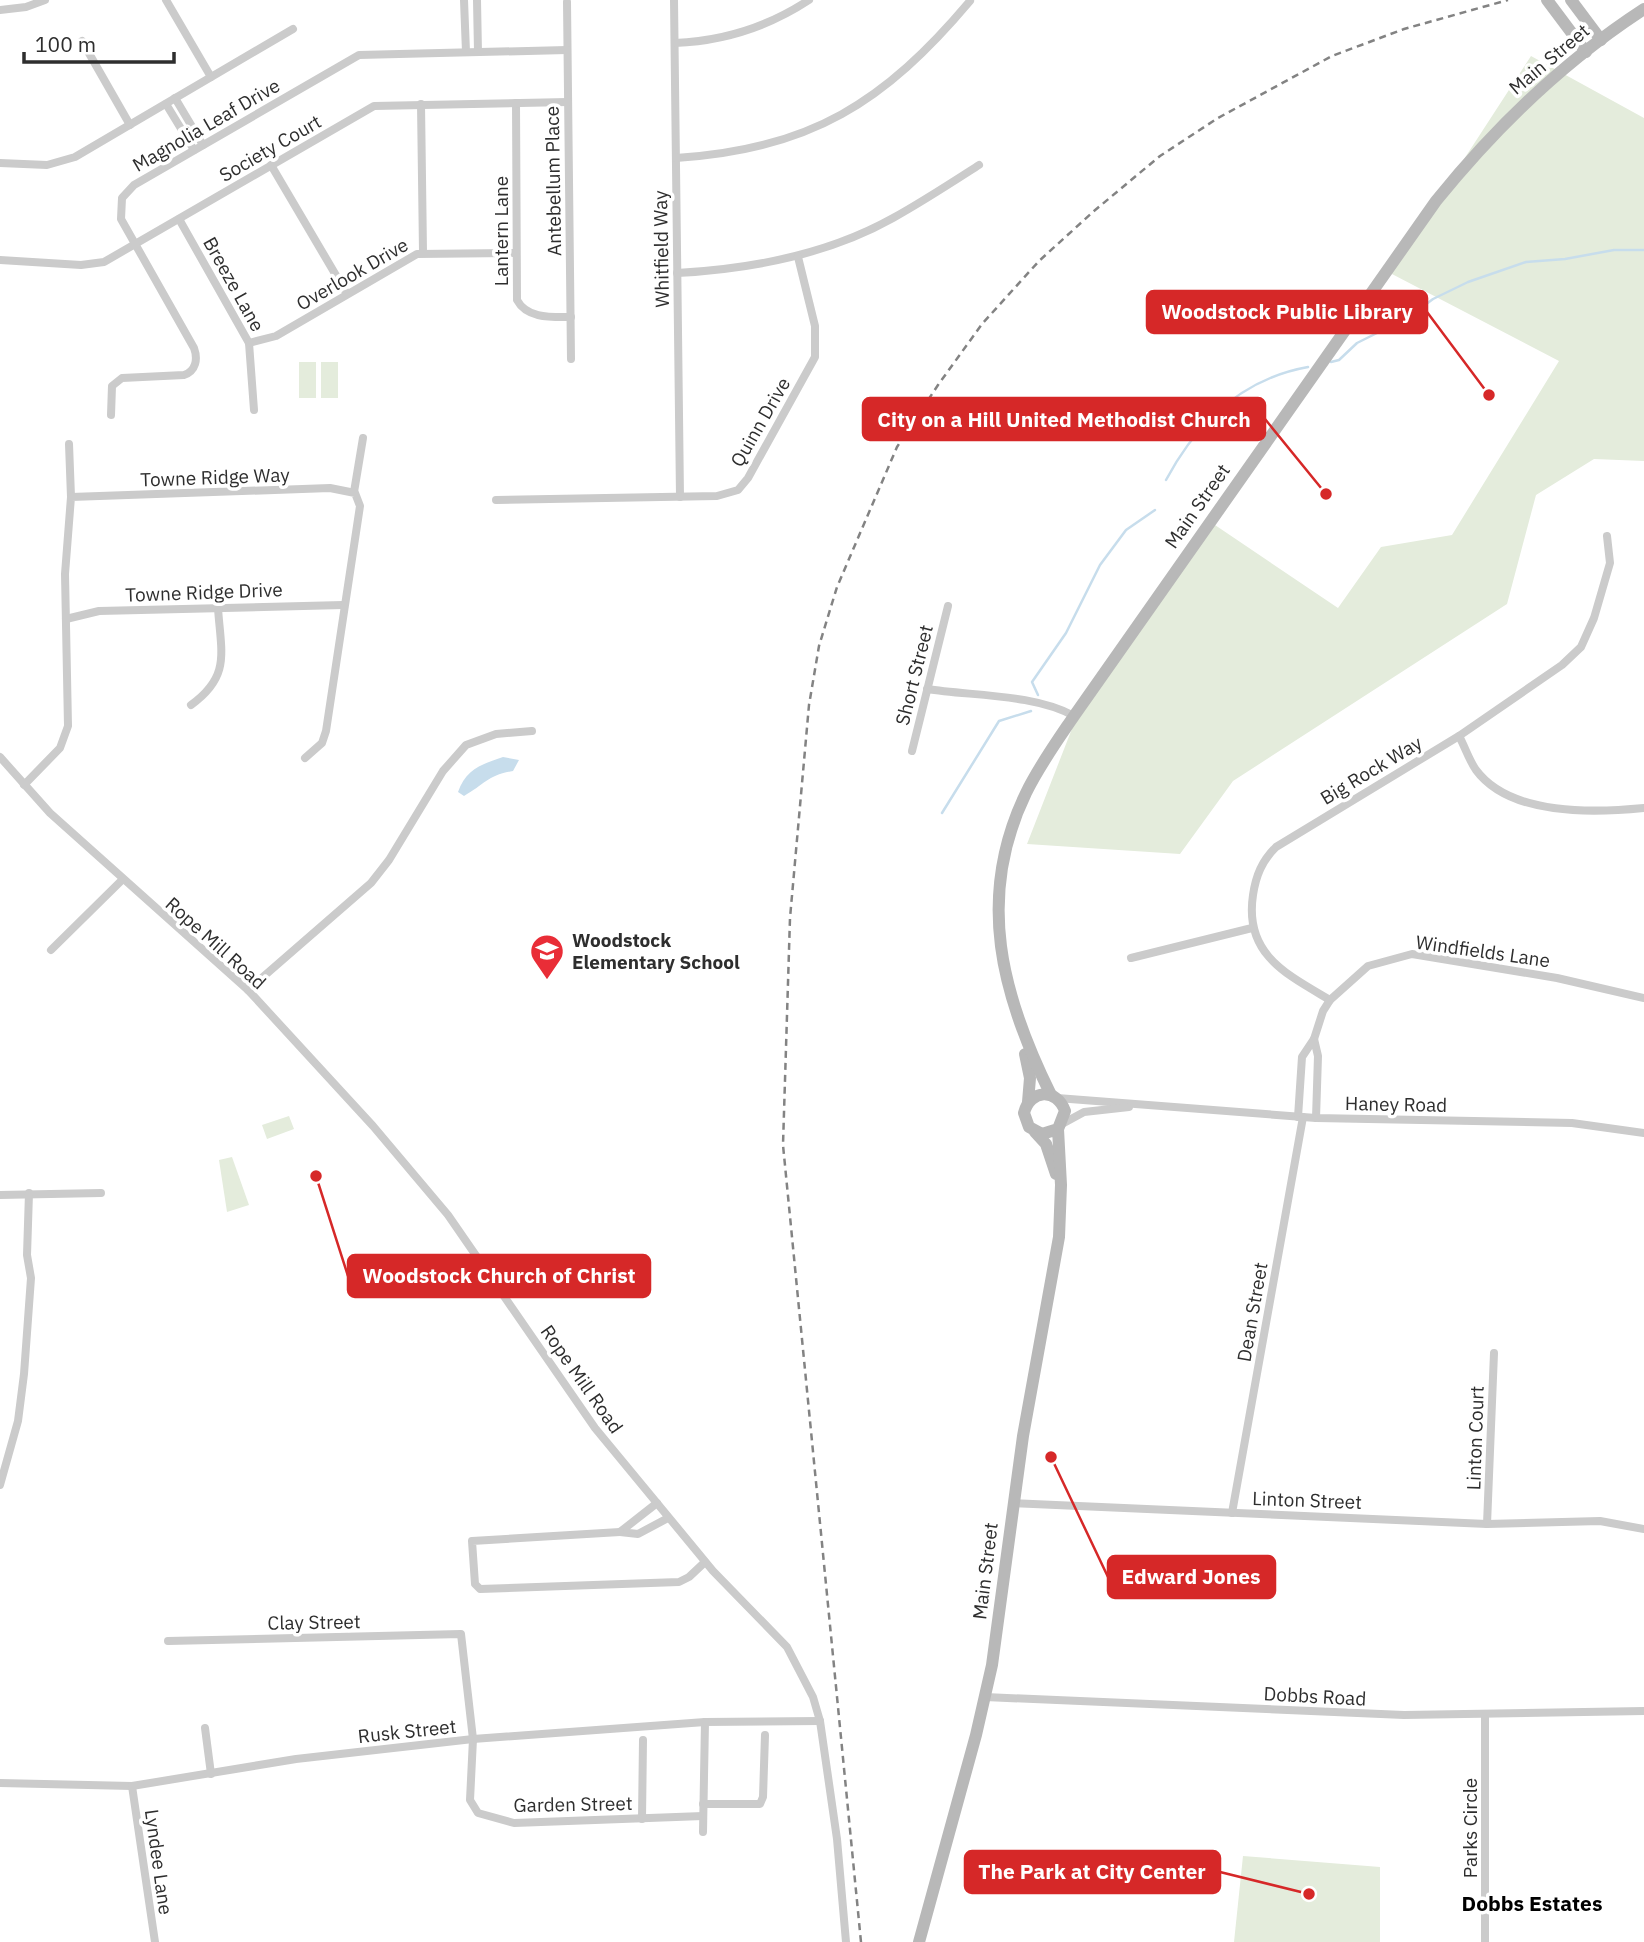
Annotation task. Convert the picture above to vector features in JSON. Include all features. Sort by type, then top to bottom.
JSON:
[{"type":"main road","points":[[1547,0],[1586,52]]},
{"type":"main road","points":[[1572,0],[1601,40]]},
{"type":"main road","name":"Main Street","points":[[1059,1196],[1046,1144],[1032,1130],[1025,1117],[1030,1078],[1024,1040],[1001,956],[998,920],[1000,872],[1011,830],[1025,794],[1074,716],[1436,201],[1502,125],[1586,52],[1644,9]]},
{"type":"main road","name":"Main Street","points":[[919,1942],[985,1697],[1013,1503],[1055,1269],[1060,1126],[1065,1111],[1024,1040]]},
{"type":"main road","points":[[1028,1102],[1038,1095],[1054,1096]]},
{"type":"main road","points":[[1032,1130],[1045,1134],[1060,1126]]},
{"type":"street","points":[[0,10],[26,8],[45,0]]},
{"type":"street","points":[[166,0],[211,77]]},
{"type":"street","points":[[464,0],[466,52]]},
{"type":"street","points":[[477,0],[478,52]]},
{"type":"street","name":"Whitfield Way","points":[[674,0],[680,497]]},
{"type":"street","points":[[674,43],[698,42],[746,31],[789,13],[809,0]]},
{"type":"street","points":[[676,158],[707,156],[766,145],[850,110],[910,67],[970,1]]},
{"type":"street","name":"Antebellum Place","points":[[567,2],[571,359]]},
{"type":"street","points":[[0,163],[47,165],[64,162],[293,29]]},
{"type":"street","points":[[82,41],[130,125]]},
{"type":"street","name":"Magnolia Leaf Drive","points":[[111,415],[112,386],[122,378],[184,375],[190,373],[196,363],[194,348],[134,246],[119,211],[126,192],[359,55],[567,50]]},
{"type":"street","points":[[175,99],[203,145]]},
{"type":"street","name":"Society Court","points":[[0,260],[89,265],[104,262],[374,106],[568,102]]},
{"type":"street","name":"Lantern Lane","points":[[516,103],[516,292],[520,306],[544,316],[570,317]]},
{"type":"street","points":[[166,104],[194,150]]},
{"type":"street","points":[[421,104],[423,252]]},
{"type":"street","points":[[271,165],[347,294]]},
{"type":"street","points":[[677,273],[718,271],[797,257],[891,220],[979,165]]},
{"type":"street","name":"Breeze Lane","points":[[179,219],[250,343],[254,410]]},
{"type":"street","name":"Overlook Drive","points":[[250,343],[276,336],[423,252],[516,253]]},
{"type":"street","name":"Quinn Drive","points":[[496,500],[729,495],[738,490],[748,478],[811,367],[817,348],[815,326],[797,257]]},
{"type":"street","points":[[305,758],[322,744],[326,731],[360,506],[354,492],[363,439]]},
{"type":"street","points":[[24,785],[49,762],[66,735],[70,706],[65,574],[71,497],[69,444]]},
{"type":"street","name":"Towne Ridge Way","points":[[71,497],[330,488],[354,492]]},
{"type":"street","name":"Big Rock Way","points":[[1252,928],[1256,878],[1265,858],[1276,846],[1459,736],[1562,664],[1581,647],[1594,618],[1610,563],[1607,536]]},
{"type":"street","name":"Towne Ridge Drive","points":[[66,619],[99,611],[343,605]]},
{"type":"street","name":"Short Street","points":[[912,751],[948,606]]},
{"type":"street","points":[[191,705],[210,691],[219,675],[218,608]]},
{"type":"street","points":[[927,689],[1036,703],[1060,708],[1074,716]]},
{"type":"street","points":[[248,990],[371,883],[389,860],[443,771],[466,745],[496,734],[532,732]]},
{"type":"street","points":[[1459,736],[1477,770],[1498,791],[1524,803],[1559,808],[1644,808]]},
{"type":"street","name":"Rope Mill Road","points":[[0,757],[24,785],[122,880],[248,990],[448,1215],[595,1428],[705,1562],[787,1647],[813,1697],[820,1721],[837,1839],[846,1942]]},
{"type":"street","points":[[51,950],[122,880]]},
{"type":"street","points":[[1131,958],[1252,928],[1264,952],[1282,971],[1330,1000],[1322,1010],[1314,1039],[1303,1057],[1301,1117]]},
{"type":"street","name":"Windfields Lane","points":[[1330,1000],[1368,966],[1412,954],[1557,978],[1644,999]]},
{"type":"street","points":[[1314,1039],[1318,1056],[1316,1118]]},
{"type":"street","name":"Haney Road","points":[[1054,1096],[1147,1106],[1316,1118],[1572,1124],[1644,1133]]},
{"type":"street","name":"Haney Road","points":[[1060,1126],[1084,1112],[1147,1106]]},
{"type":"street","name":"Dean Street","points":[[1232,1513],[1301,1117]]},
{"type":"street","points":[[0,1485],[18,1421],[24,1374],[31,1278],[27,1255],[29,1193]]},
{"type":"street","points":[[0,1195],[101,1193]]},
{"type":"street","name":"Linton Court","points":[[1487,1524],[1494,1353]]},
{"type":"street","points":[[620,1532],[657,1503]]},
{"type":"street","name":"Linton Street","points":[[1013,1503],[1487,1524],[1600,1521],[1644,1528]]},
{"type":"street","points":[[668,1518],[638,1534],[620,1532],[472,1541],[475,1584],[480,1589],[679,1582],[689,1577],[705,1562]]},
{"type":"street","name":"Clay Street","points":[[168,1642],[461,1634]]},
{"type":"street","name":"Garden Street","points":[[461,1634],[473,1739],[470,1800],[478,1813],[514,1823],[703,1816]]},
{"type":"street","name":"Dobbs Road","points":[[985,1697],[1365,1714],[1644,1711]]},
{"type":"street","name":"Parks Circle","points":[[1485,1714],[1485,1942]]},
{"type":"street","name":"Rusk Street","points":[[0,1783],[132,1786],[296,1759],[473,1739],[705,1722],[820,1721]]},
{"type":"street","points":[[703,1832],[705,1722]]},
{"type":"street","points":[[205,1728],[211,1773]]},
{"type":"street","points":[[703,1804],[760,1804],[763,1797],[765,1735]]},
{"type":"street","points":[[642,1819],[643,1740]]},
{"type":"street","name":"Lyndee Lane","points":[[132,1786],[155,1942]]},
{"type":"green space","points":[[1531,56],[1644,118],[1644,461],[1594,459],[1536,495],[1507,604],[1233,781],[1180,854],[1027,844],[1075,721],[1212,523],[1338,608],[1381,547],[1452,535],[1559,361],[1390,273]]},
{"type":"green space","points":[[299,362],[316,362],[316,398],[299,398]]},
{"type":"green space","points":[[321,362],[338,362],[338,398],[321,398]]},
{"type":"green space","points":[[289,1116],[294,1129],[267,1139],[262,1125]]},
{"type":"green space","points":[[232,1157],[249,1205],[227,1212],[219,1160]]},
{"type":"green space","points":[[1243,1856],[1380,1867],[1380,1942],[1234,1942]]},
{"type":"water","points":[[503,757],[519,760],[513,771],[492,778],[464,796],[458,792],[470,773]]},
{"type":"waterway","points":[[1331,362],[1339,360],[1357,343],[1409,317],[1433,299],[1468,282],[1526,262],[1565,259],[1614,250],[1644,250]]},
{"type":"waterway","points":[[1166,480],[1192,440],[1224,406],[1262,382],[1308,367]]},
{"type":"waterway","points":[[1038,695],[1032,682],[1066,633],[1100,565],[1126,530],[1155,510]]},
{"type":"waterway","points":[[942,813],[999,721],[1031,711]]},
{"type":"railway","points":[[861,1942],[783,1145],[790,918],[809,705],[819,646],[837,587],[897,447],[938,385],[982,324],[1039,261],[1094,211],[1160,156],[1218,118],[1332,56],[1404,29],[1508,0]]},
{"type":"place","name":"Woodstock Public Library","points":[[1489,395]]},
{"type":"place","name":"City on a Hill United Methodist Church","points":[[1326,494]]},
{"type":"place","name":"Woodstock Elementary School","points":[[547,981]]},
{"type":"place","name":"Woodstock Church of Christ","points":[[316,1176]]},
{"type":"place","name":"Edward Jones","points":[[1051,1457]]},
{"type":"place","name":"The Park at City Center","points":[[1309,1894]]},
{"type":"district","name":"Dobbs Estates","points":[[1532,1903]]}]
